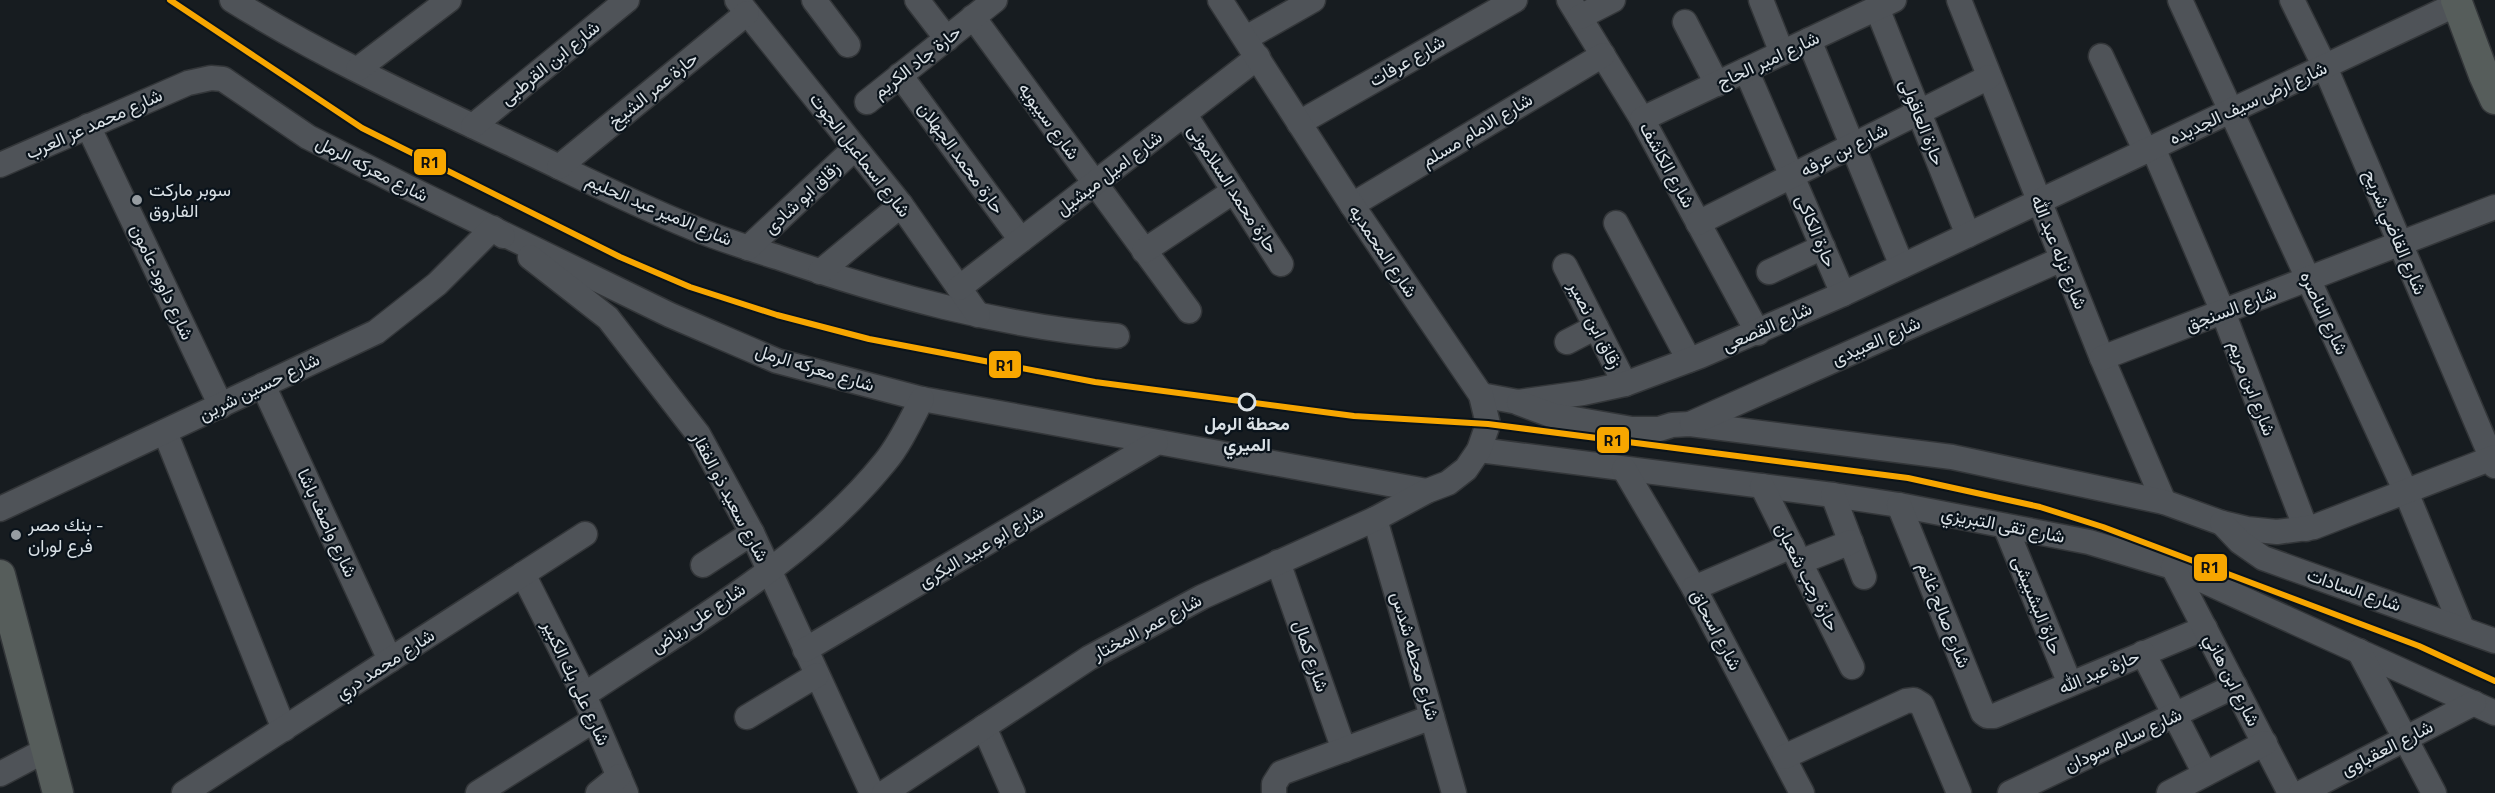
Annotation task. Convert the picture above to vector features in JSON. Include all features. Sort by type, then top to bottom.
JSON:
[{"type":"main road","points":[[2456,2],[2495,99]]},
{"type":"main road","points":[[0,575],[39,754],[41,793]]},
{"type":"main road","points":[[0,642],[39,754],[58,793]]},
{"type":"street","name":"شارع الامير عبد الحليم","points":[[232,0],[265,7],[358,69],[473,126],[693,228],[820,272],[898,295],[978,315],[1073,332],[1117,336]]},
{"type":"street","points":[[358,69],[449,0]]},
{"type":"street","name":"شارع ابن القرطبى","points":[[473,126],[627,0]]},
{"type":"street","points":[[814,0],[848,45]]},
{"type":"street","points":[[917,0],[947,39]]},
{"type":"street","name":"حارة جاد الكريم","points":[[867,102],[995,0]]},
{"type":"street","name":"شارع المحمديه","points":[[1220,0],[1352,205],[1481,395],[1488,424],[1479,450],[1466,469],[1448,483],[1427,491]]},
{"type":"street","name":"شارع اميل ميشيل","points":[[959,288],[1185,115],[1252,48],[1313,0]]},
{"type":"street","name":"شارع عرفات","points":[[1299,123],[1515,0]]},
{"type":"street","points":[[1575,8],[1613,0]]},
{"type":"street","points":[[1761,0],[1782,53]]},
{"type":"street","name":"شارع الناصره","points":[[2180,0],[2406,492],[2462,628]]},
{"type":"street","name":"شارع القاضي شريح","points":[[2292,0],[2325,67],[2494,460]]},
{"type":"street","name":"شارع نزله عبد الله","points":[[1963,2],[1989,77],[2062,259],[2164,502]]},
{"type":"street","name":"شارع ارض سيف الجديده","points":[[2039,201],[2325,67],[2456,2]]},
{"type":"street","name":"شارع امير الحاج","points":[[1642,119],[1885,4]]},
{"type":"street","name":"حارة العاقولى","points":[[1885,4],[1919,113],[1968,235]]},
{"type":"street","name":"شارع اسماعيل الجوت","points":[[742,6],[901,205],[978,315]]},
{"type":"street","name":"حارة عمر الشيخ","points":[[559,166],[742,6]]},
{"type":"street","name":"شارع الكاشف","points":[[1575,8],[1642,119],[1758,333]]},
{"type":"street","name":"شارع سيبويه","points":[[973,17],[1189,311]]},
{"type":"street","points":[[1685,22],[1717,84]]},
{"type":"street","points":[[1809,40],[1902,266]]},
{"type":"street","name":"شارع الامام مسلم","points":[[1352,205],[1603,55]]},
{"type":"street","name":"شارع ابن مريم","points":[[2101,56],[2150,150],[2223,312],[2306,529]]},
{"type":"street","name":"حارة الكاكى","points":[[1746,70],[1843,294]]},
{"type":"street","name":"حارة محمد الجهلان","points":[[900,75],[1021,240]]},
{"type":"street","name":"شارع بن عرفه","points":[[1698,223],[1989,77]]},
{"type":"street","name":"شارع معركه الرمل","points":[[188,83],[211,78],[223,79],[308,137],[670,315],[777,361],[922,399],[1427,491]]},
{"type":"street","name":"شارع محمد عز العرب","points":[[0,165],[188,83]]},
{"type":"street","name":"حارة محمد السلامونى","points":[[1185,115],[1281,264]]},
{"type":"street","name":"شارع داوود عامون","points":[[88,126],[221,406]]},
{"type":"street","name":"زقاق ابو شادى","points":[[748,248],[855,148]]},
{"type":"street","points":[[1144,251],[1234,191]]},
{"type":"street","name":"شارع القصعى","points":[[1481,395],[1518,402],[1583,393],[1625,384],[1758,333],[2039,201]]},
{"type":"street","points":[[820,272],[901,205]]},
{"type":"street","name":"شارع السنجق","points":[[2102,358],[2495,207]]},
{"type":"street","points":[[1616,223],[1689,360]]},
{"type":"street","name":"شارع حسين شرين","points":[[0,509],[376,332],[437,284],[493,228]]},
{"type":"street","name":"شارع سعيد ذو الفقار","points":[[493,228],[608,318],[698,434],[752,533],[872,793]]},
{"type":"street","points":[[1769,272],[1823,247]]},
{"type":"street","name":"شارع العبيدى","points":[[1690,424],[2062,259]]},
{"type":"street","name":"زقاق ابن نصير","points":[[1565,266],[1625,384]]},
{"type":"street","points":[[1567,342],[1596,327]]},
{"type":"street","name":"شارع واصف باشا","points":[[263,386],[390,660]]},
{"type":"street","name":"شارع على رياض","points":[[584,695],[769,571],[840,513],[887,460],[922,399]]},
{"type":"street","points":[[1518,402],[1551,415],[1632,429],[1659,429],[1672,425],[1690,424],[1952,457],[2164,502],[2222,523],[2247,529],[2277,532],[2306,529],[2494,460]]},
{"type":"street","points":[[165,432],[284,729]]},
{"type":"street","name":"شارع ابو عبيد البكرى","points":[[805,650],[1156,443]]},
{"type":"street","name":"شارع تقى التبريزي","points":[[1479,450],[1833,495],[1899,505],[2089,542],[2173,567],[2485,708]]},
{"type":"street","name":"شارع اسحاق","points":[[1624,469],[1694,588],[1802,793]]},
{"type":"street","name":"حارة رجب شعبان","points":[[1762,486],[1852,667]]},
{"type":"street","name":"شارع عمر المختار","points":[[884,793],[1089,658],[1202,597],[1375,519],[1427,491]]},
{"type":"street","points":[[1833,495],[1864,576]]},
{"type":"street","name":"شارع صالح غانم","points":[[1899,505],[1983,713],[1989,717],[1994,716]]},
{"type":"street","name":"شارع محطه شدس","points":[[1375,519],[1454,793]]},
{"type":"street","name":"شارع السادات","points":[[2222,523],[2240,542],[2263,558],[2495,641]]},
{"type":"street","name":"حارة البشبيشى","points":[[2005,526],[2070,684]]},
{"type":"street","points":[[703,565],[752,533]]},
{"type":"street","name":"شارع محمد دري","points":[[187,792],[585,534]]},
{"type":"street","points":[[1694,588],[1796,554],[1851,542]]},
{"type":"street","name":"شارع كمال","points":[[1278,562],[1344,750]]},
{"type":"street","name":"شارع ابن هاني","points":[[2173,567],[2290,793]]},
{"type":"street","name":"شارع على بك الكبير","points":[[524,574],[584,695],[623,785]]},
{"type":"street","name":"حارة عبد الله","points":[[1994,716],[2205,628]]},
{"type":"street","points":[[2359,651],[2434,793]]},
{"type":"street","points":[[2143,653],[2205,774]]},
{"type":"street","points":[[747,717],[817,675]]},
{"type":"street","name":"شارع سالم سودان","points":[[2010,793],[2235,686]]},
{"type":"street","points":[[1784,757],[1906,701],[1914,700],[1922,705],[1959,793]]},
{"type":"street","name":"شارع العقباوى","points":[[2301,793],[2406,739],[2485,708]]},
{"type":"street","points":[[1274,793],[1274,784],[1281,773],[1432,717]]},
{"type":"street","points":[[478,793],[594,720]]},
{"type":"street","points":[[984,727],[1013,793]]},
{"type":"street","points":[[2169,793],[2265,743]]},
{"type":"street","points":[[0,774],[39,754]]},
{"type":"street","points":[[598,793],[623,785]]},
{"type":"transit line","name":"R1","points":[[170,0],[362,128],[620,257],[690,287],[777,315],[869,339],[1095,382],[1354,416],[1488,424],[1908,478],[2040,507],[2103,527],[2419,646],[2495,681]]},
{"type":"place","name":"سوبر ماركت الفاروق","points":[[137,200]]},
{"type":"place","name":"محطة الرمل الميري","points":[[1247,402]]},
{"type":"place","name":"بنك مصر - فرع لوران","points":[[16,535]]}]
